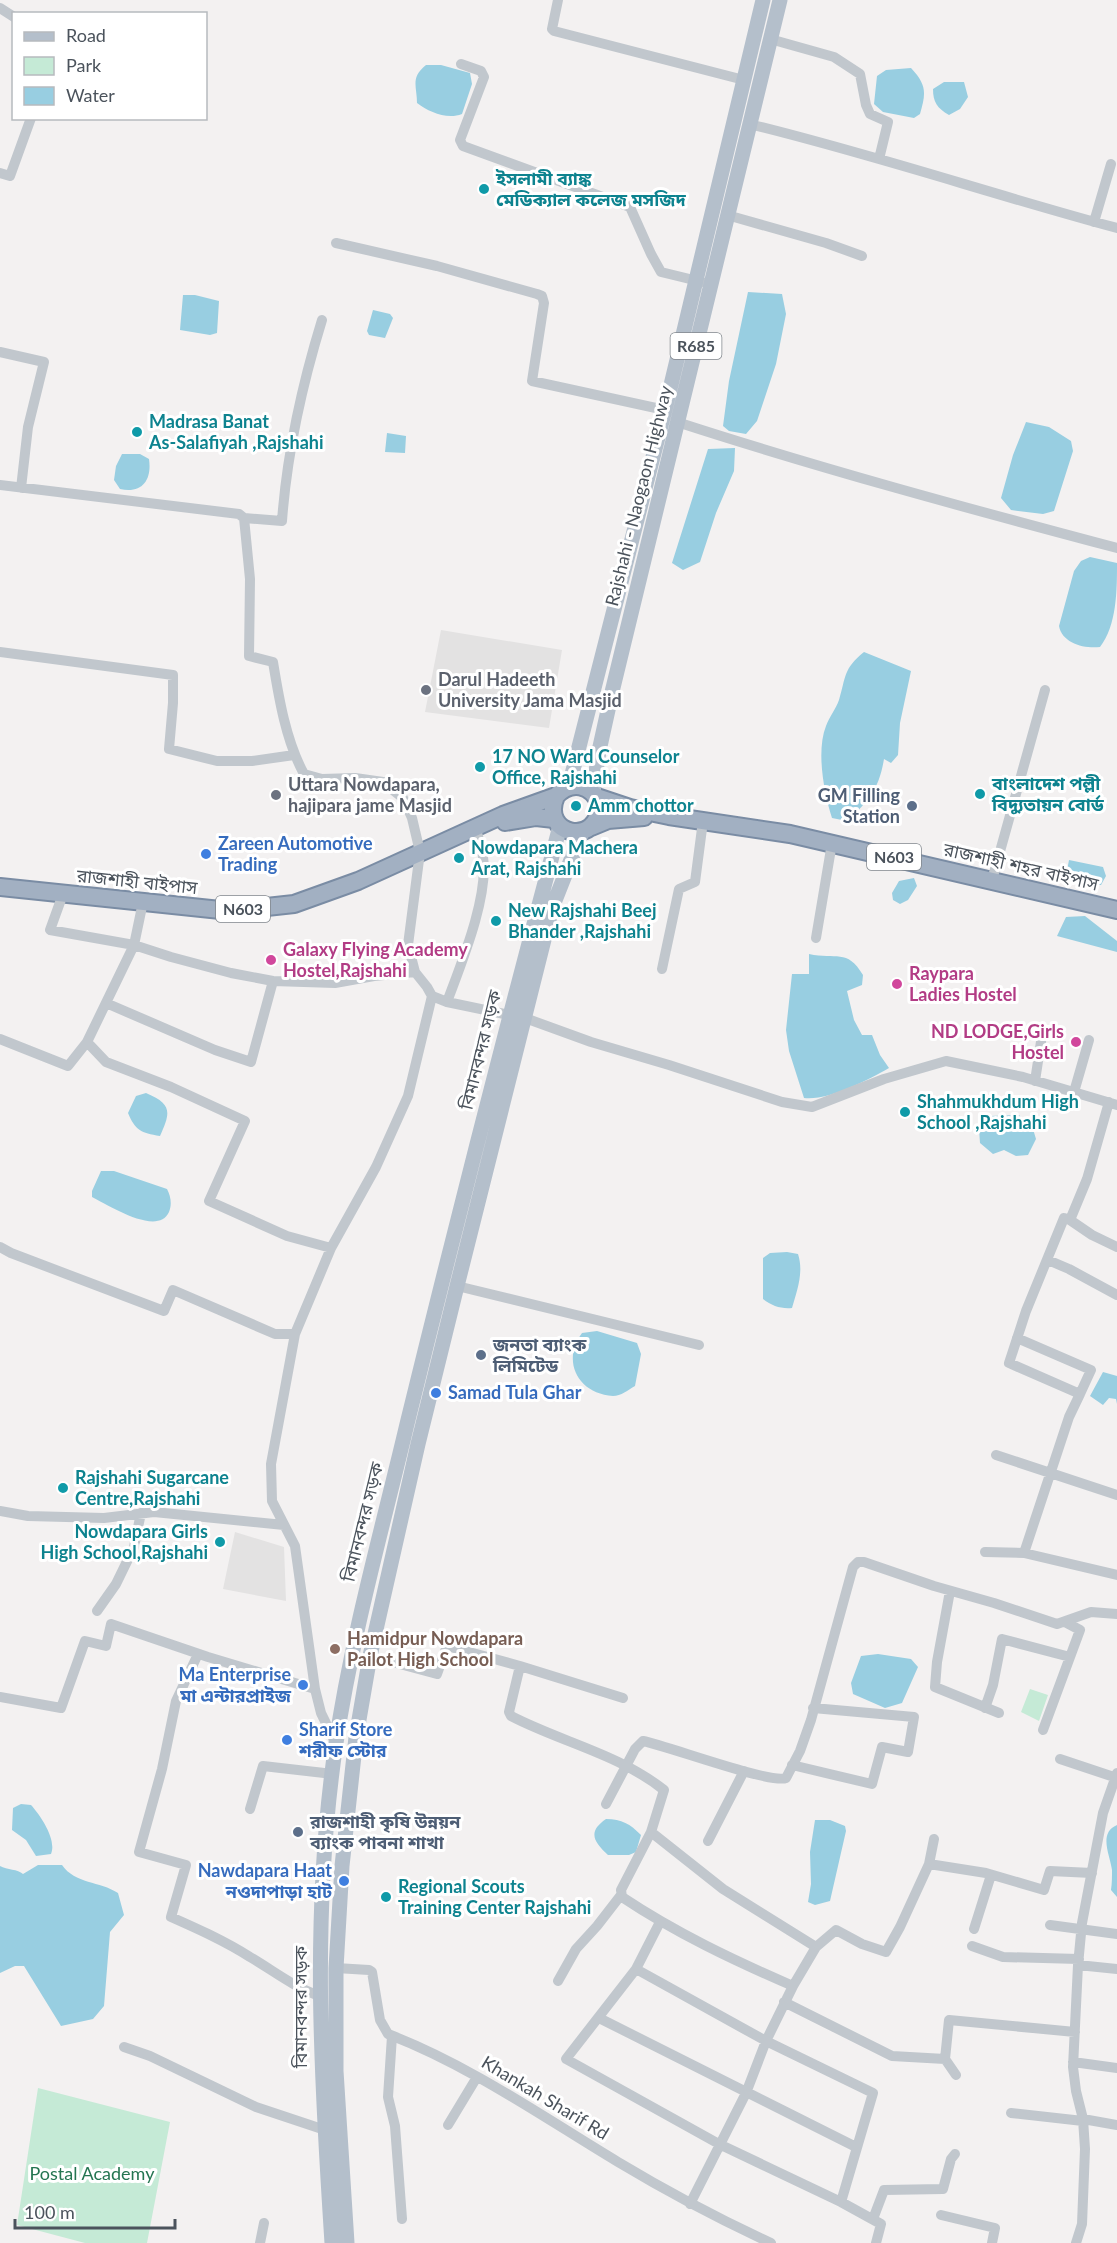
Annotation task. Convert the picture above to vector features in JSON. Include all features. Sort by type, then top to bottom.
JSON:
[{"type":"highway","name":"N603","points":[[474,829],[503,814],[582,786],[595,795],[630,808],[669,816]]},
{"type":"highway","points":[[557,823],[553,803],[563,791]]},
{"type":"highway","points":[[587,829],[597,820],[600,812],[595,795]]},
{"type":"highway","name":"N603","points":[[474,829],[521,819],[557,823],[571,832],[626,817],[669,816]]},
{"type":"highway","name":"রাজশাহী শহর বাইপাস","points":[[669,816],[790,834],[1117,910]]},
{"type":"highway","name":"রাজশাহী বাইপাস","points":[[0,887],[230,911],[294,904],[358,881],[474,829]]},
{"type":"main road","name":"Rajshahi - Naogaon Highway","points":[[595,795],[598,751],[677,422],[744,80],[763,0]]},
{"type":"main road","name":"Rajshahi - Naogaon Highway","points":[[563,791],[664,410],[703,282],[727,215],[780,0]]},
{"type":"main road","name":"বিমানবন্দর সড়ক","points":[[346,2243],[336,2071],[336,1968],[351,1776],[370,1656],[418,1444],[457,1287],[557,823]]},
{"type":"main road","name":"বিমানবন্দর সড়ক","points":[[332,2243],[324,2130],[319,1996],[324,1864],[336,1744],[361,1615],[517,1016],[552,908],[587,829]]},
{"type":"street","points":[[558,0],[552,29],[554,31],[744,80]]},
{"type":"street","points":[[770,39],[834,57],[860,74],[870,114],[888,122],[879,159]]},
{"type":"street","points":[[461,64],[480,71],[484,77],[460,140],[463,146],[630,207],[661,272],[703,282]]},
{"type":"street","points":[[0,173],[10,176],[30,120]]},
{"type":"street","points":[[749,124],[814,140],[1117,228]]},
{"type":"street","points":[[1094,222],[1111,164]]},
{"type":"street","points":[[727,215],[826,243],[862,256]]},
{"type":"street","points":[[336,243],[437,266],[542,296],[544,303],[532,381],[664,410]]},
{"type":"street","points":[[0,485],[239,514],[244,518],[282,521],[285,479],[310,358],[322,320]]},
{"type":"street","points":[[0,351],[44,362],[28,427],[21,488]]},
{"type":"street","points":[[677,422],[745,444],[1117,548]]},
{"type":"street","points":[[244,518],[250,579],[249,656],[273,662],[277,688],[294,755],[304,774],[322,779],[356,778],[383,782],[403,798],[412,818],[420,852],[408,945],[415,972],[432,996],[447,1002],[517,1016],[591,1042],[782,1102],[812,1107],[884,1079],[946,1061],[1035,1081],[1113,1104],[1070,1220]]},
{"type":"street","points":[[0,652],[173,675],[169,748],[217,761],[252,761],[294,755]]},
{"type":"street","points":[[992,880],[1045,690]]},
{"type":"street","points":[[662,969],[679,889],[694,882],[703,821]]},
{"type":"street","points":[[447,1002],[468,946],[483,884],[483,856],[474,829]]},
{"type":"street","points":[[816,938],[832,843]]},
{"type":"street","points":[[63,894],[50,930],[134,945],[231,973],[273,981],[335,983],[415,972]]},
{"type":"street","points":[[0,1039],[68,1066],[87,1042],[134,945],[143,902]]},
{"type":"street","points":[[106,1003],[215,1050],[251,1062],[273,981]]},
{"type":"street","points":[[336,1744],[321,1713],[315,1689],[295,1546],[272,1501],[271,1464],[296,1334],[331,1248],[376,1167],[408,1096],[432,996]]},
{"type":"street","points":[[1035,1081],[1042,1035]]},
{"type":"street","points":[[1074,1092],[1089,1040]]},
{"type":"street","points":[[87,1042],[106,1062],[245,1121],[209,1201],[288,1236],[331,1248]]},
{"type":"street","points":[[1080,1394],[1009,1363],[1026,1311],[1064,1218],[1117,1247]]},
{"type":"street","points":[[0,1247],[10,1253],[164,1311],[173,1290],[275,1334],[296,1334]]},
{"type":"street","points":[[1048,1260],[1117,1295]]},
{"type":"street","points":[[457,1287],[699,1345]]},
{"type":"street","points":[[1017,1338],[1090,1370],[1068,1417],[1024,1553]]},
{"type":"street","points":[[996,1455],[1117,1495]]},
{"type":"street","points":[[0,1511],[28,1516],[93,1517],[154,1512],[284,1525]]},
{"type":"street","points":[[97,1611],[116,1584],[134,1547],[141,1513]]},
{"type":"street","points":[[985,1552],[1024,1553],[1117,1575]]},
{"type":"street","points":[[606,1804],[638,1743],[643,1741],[744,1771],[782,1780],[786,1778],[800,1751],[854,1564],[864,1562],[1057,1624],[1090,1612],[1117,1614]]},
{"type":"street","points":[[950,1591],[937,1662],[935,1687],[999,1713]]},
{"type":"street","points":[[1043,1730],[1080,1630],[1065,1622]]},
{"type":"street","points":[[0,1697],[61,1708],[85,1641],[106,1646],[111,1624],[198,1654],[315,1689]]},
{"type":"street","points":[[985,1707],[993,1685],[1002,1639],[1070,1657]]},
{"type":"street","points":[[370,1656],[437,1674],[447,1646],[623,1698]]},
{"type":"street","points":[[198,1654],[176,1701],[162,1768],[139,1852],[186,1864],[171,1917],[224,1941],[290,1984],[319,1996]]},
{"type":"street","points":[[520,1666],[509,1712],[511,1716],[627,1765],[664,1790],[651,1832],[621,1890],[621,1895],[576,1949],[558,1981]]},
{"type":"street","points":[[792,1765],[872,1784],[882,1747],[908,1752],[914,1717],[813,1708]]},
{"type":"street","points":[[1060,1760],[1116,1776],[1103,1813],[1078,1962],[1073,2062],[1076,2091],[1083,2120],[1085,2149],[1082,2214],[1076,2243]]},
{"type":"street","points":[[250,1809],[262,1766],[333,1774]]},
{"type":"street","points":[[708,1841],[744,1771]]},
{"type":"street","points":[[651,1832],[723,1889],[816,1947]]},
{"type":"street","points":[[690,2204],[746,2093],[784,2002],[816,1947],[836,1930],[862,1944],[886,1952],[929,1864],[934,1839]]},
{"type":"street","points":[[929,1864],[991,1875],[1044,1890],[1050,1871],[1092,1873]]},
{"type":"street","points":[[974,1929],[991,1875]]},
{"type":"street","points":[[621,1895],[660,1922],[739,1963],[792,1986]]},
{"type":"street","points":[[660,1922],[636,1969],[566,2059],[719,2144],[841,2202],[881,2224],[876,2243]]},
{"type":"street","points":[[1050,1924],[1117,1934]]},
{"type":"street","points":[[972,1946],[1003,1957],[1078,1962],[1117,1969]]},
{"type":"street","points":[[336,1968],[372,1972],[380,2020],[388,2034],[392,2036],[388,2097],[395,2126],[402,2219]]},
{"type":"street","points":[[636,1969],[766,2041],[873,2092],[841,2202]]},
{"type":"street","points":[[784,2002],[892,2056],[945,2059]]},
{"type":"street","points":[[598,2018],[856,2147]]},
{"type":"street","points":[[956,2075],[945,2059],[949,2020],[1075,2032]]},
{"type":"street","name":"Khankah Sharif Rd","points":[[392,2036],[434,2052],[530,2106],[619,2163],[690,2204],[771,2243]]},
{"type":"street","points":[[124,2047],[150,2056],[256,2107],[324,2130]]},
{"type":"street","points":[[1073,2062],[1117,2067]]},
{"type":"street","points":[[448,2125],[477,2077]]},
{"type":"street","points":[[1011,2113],[1117,2125]]},
{"type":"street","points":[[873,2220],[884,2190],[943,2189],[951,2159],[955,2154]]},
{"type":"street","points":[[941,2214],[995,2228],[992,2243]]},
{"type":"street","points":[[260,2243],[264,2223]]},
{"type":"shaded area","points":[[441,630],[562,650],[549,728],[425,712]]},
{"type":"shaded area","points":[[235,1532],[284,1547],[286,1601],[223,1589]]},
{"type":"green space","points":[[1030,1689],[1048,1695],[1039,1721],[1021,1712]]},
{"type":"green space","name":"Postal Academy","points":[[38,2088],[170,2122],[147,2243],[85,2243],[17,2225]]},
{"type":"water","points":[[426,65],[441,65],[470,73],[472,84],[462,114],[450,116],[438,114],[417,103],[416,78]]},
{"type":"water","points":[[911,68],[920,79],[924,90],[920,114],[914,118],[883,112],[874,104],[877,76],[886,70]]},
{"type":"water","points":[[944,82],[964,82],[968,97],[960,109],[949,115],[936,104],[933,94],[933,89]]},
{"type":"water","points":[[748,292],[782,294],[786,314],[776,364],[757,421],[746,434],[729,431],[723,426],[729,381]]},
{"type":"water","points":[[183,295],[195,295],[219,301],[217,333],[210,335],[180,330]]},
{"type":"water","points":[[373,310],[390,314],[393,318],[385,338],[369,335],[367,331]]},
{"type":"water","points":[[1026,422],[1049,427],[1071,441],[1073,451],[1054,511],[1043,514],[1011,510],[1001,498],[1013,455]]},
{"type":"water","points":[[387,433],[406,436],[405,453],[385,452]]},
{"type":"water","points":[[735,448],[734,471],[716,513],[700,562],[683,570],[672,563],[708,449]]},
{"type":"water","points":[[122,454],[140,454],[149,459],[149,473],[140,487],[120,489],[114,480],[116,466]]},
{"type":"water","points":[[1090,557],[1117,563],[1113,618],[1100,647],[1081,646],[1069,641],[1064,637],[1059,626],[1074,571],[1081,561]]},
{"type":"water","points":[[864,652],[911,671],[900,723],[898,755],[891,763],[884,759],[872,794],[847,821],[832,818],[826,797],[821,760],[823,736],[839,700],[846,674],[852,663]]},
{"type":"water","points":[[1069,860],[1103,867],[1106,876],[1101,885],[1080,884],[1066,876]]},
{"type":"water","points":[[914,878],[917,886],[908,900],[900,904],[893,900],[892,893],[899,881]]},
{"type":"water","points":[[1085,916],[1117,941],[1117,952],[1057,936],[1066,917]]},
{"type":"water","points":[[809,954],[846,958],[852,961],[863,975],[862,985],[847,991],[854,1020],[862,1035],[872,1035],[880,1055],[889,1068],[848,1089],[824,1096],[804,1098],[789,1051],[786,1030],[792,974],[809,974]]},
{"type":"water","points":[[146,1093],[161,1101],[167,1110],[166,1121],[160,1136],[140,1130],[128,1113],[136,1096]]},
{"type":"water","points":[[1019,1115],[1033,1129],[1036,1139],[1028,1155],[1016,1156],[1004,1150],[993,1154],[980,1143],[979,1129],[990,1116]]},
{"type":"water","points":[[101,1171],[114,1171],[167,1189],[171,1200],[169,1212],[163,1219],[144,1220],[120,1212],[92,1197],[92,1191]]},
{"type":"water","points":[[770,1253],[798,1254],[800,1261],[799,1281],[792,1308],[770,1304],[763,1299],[763,1258]]},
{"type":"water","points":[[597,1331],[637,1343],[641,1354],[635,1386],[619,1395],[601,1394],[590,1389],[576,1374],[573,1354],[576,1344],[582,1333]]},
{"type":"water","points":[[1103,1372],[1117,1376],[1117,1404],[1116,1399],[1109,1398],[1103,1405],[1090,1396]]},
{"type":"water","points":[[878,1654],[911,1659],[918,1667],[902,1703],[885,1708],[853,1694],[851,1683],[861,1656]]},
{"type":"water","points":[[21,1804],[31,1805],[43,1822],[52,1842],[51,1854],[36,1856],[26,1840],[12,1830],[13,1808]]},
{"type":"water","points":[[606,1819],[625,1823],[641,1835],[636,1852],[629,1855],[608,1855],[603,1850],[596,1841],[595,1833],[596,1828]]},
{"type":"water","points":[[815,1820],[830,1820],[845,1826],[846,1831],[830,1901],[815,1905],[808,1902],[811,1884],[810,1852]]},
{"type":"water","points":[[1117,1825],[1117,1897],[1111,1890],[1112,1870],[1107,1839],[1108,1833]]},
{"type":"water","points":[[38,1865],[62,1865],[74,1876],[118,1893],[124,1915],[110,1932],[104,2006],[93,2019],[61,2026],[24,1966],[15,1966],[0,1973],[0,1866],[23,1874]]},
{"type":"place","name":"ইসলামী ব্যাঙ্ক মেডিক্যাল কলেজ মসজিদ","points":[[484,189]]},
{"type":"place","name":"Madrasa Banat As-Salafiyah ,Rajshahi","points":[[137,432]]},
{"type":"place","name":"Darul Hadeeth University Jama Masjid","points":[[426,690]]},
{"type":"place","name":"17 NO Ward Counselor Office, Rajshahi","points":[[480,767]]},
{"type":"place","name":"বাংলাদেশ পল্লী বিদ্যুতায়ন বোর্ড","points":[[980,794]]},
{"type":"place","name":"Uttara Nowdapara, hajipara jame Masjid","points":[[276,795]]},
{"type":"place","name":"Amm chottor","points":[[576,806]]},
{"type":"place","name":"GM Filling Station","points":[[912,806]]},
{"type":"place","name":"Zareen Automotive Trading","points":[[206,854]]},
{"type":"place","name":"Nowdapara Machera Arat, Rajshahi","points":[[459,858]]},
{"type":"place","name":"New Rajshahi Beej Bhander ,Rajshahi","points":[[496,921]]},
{"type":"place","name":"Galaxy Flying Academy Hostel,Rajshahi","points":[[271,960]]},
{"type":"place","name":"Raypara Ladies Hostel","points":[[897,984]]},
{"type":"place","name":"ND LODGE,Girls Hostel","points":[[1076,1042]]},
{"type":"place","name":"Shahmukhdum High School ,Rajshahi","points":[[905,1112]]},
{"type":"place","name":"জনতা ব্যাংক লিমিটেড","points":[[481,1355]]},
{"type":"place","name":"Samad Tula Ghar","points":[[436,1393]]},
{"type":"place","name":"Rajshahi Sugarcane Centre,Rajshahi","points":[[63,1488]]},
{"type":"place","name":"Nowdapara Girls High School,Rajshahi","points":[[220,1542]]},
{"type":"place","name":"Hamidpur Nowdapara Pailot High School","points":[[335,1649]]},
{"type":"place","name":"Ma Enterprise মা এন্টারপ্রাইজ","points":[[303,1685]]},
{"type":"place","name":"Sharif Store শরীফ স্টোর","points":[[287,1740]]},
{"type":"place","name":"রাজশাহী কৃষি উন্নয়ন ব্যাংক পাবনা শাখা","points":[[298,1832]]},
{"type":"place","name":"Nawdapara Haat নওদাপাড়া হাট","points":[[344,1881]]},
{"type":"place","name":"Regional Scouts Training Center Rajshahi","points":[[386,1897]]}]
